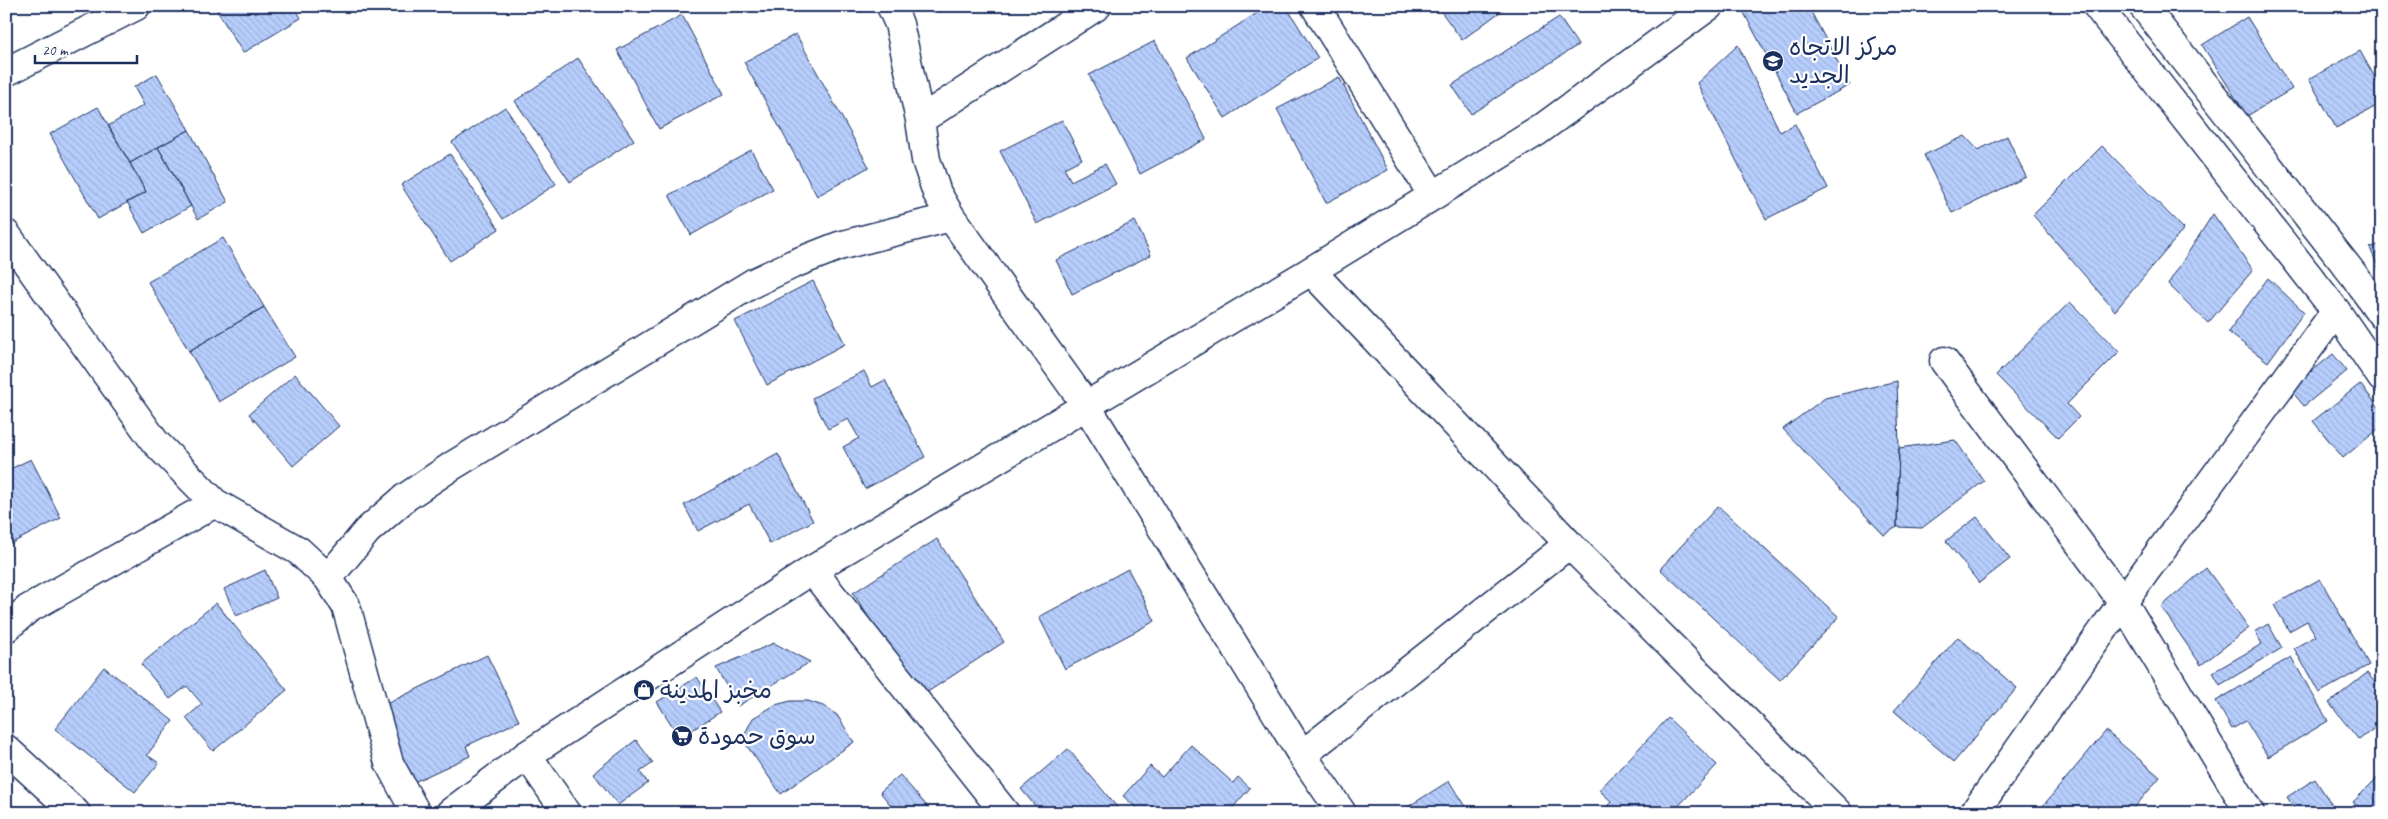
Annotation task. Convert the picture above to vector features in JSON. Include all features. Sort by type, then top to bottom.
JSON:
[{"type":"street","points":[[6,72],[136,6]]},
{"type":"street","points":[[891,6],[899,24],[920,120],[926,160],[937,193],[951,217],[1086,405],[1302,755],[1342,813]]},
{"type":"street","points":[[920,120],[1097,6]]},
{"type":"street","points":[[1315,6],[1432,194]]},
{"type":"street","points":[[450,813],[526,755],[812,570],[1311,271],[1432,194],[1538,131],[1709,6]]},
{"type":"street","points":[[2097,6],[2336,311],[2382,378]]},
{"type":"street","points":[[2143,6],[2353,274],[2382,315]]},
{"type":"street","points":[[328,578],[367,531],[406,498],[452,466],[753,283],[793,264],[839,246],[951,217]]},
{"type":"street","points":[[6,234],[154,442],[215,503],[299,551],[328,578],[346,606],[389,763],[416,813]]},
{"type":"street","points":[[1311,271],[1569,544],[1838,813]]},
{"type":"street","points":[[1974,813],[2123,602],[2336,311]]},
{"type":"street","points":[[1944,361],[2123,602],[2250,813]]},
{"type":"street","points":[[6,628],[28,609],[215,503]]},
{"type":"street","points":[[1302,755],[1569,544]]},
{"type":"street","points":[[812,570],[1005,813]]},
{"type":"street","points":[[6,750],[76,813]]},
{"type":"street","points":[[526,755],[567,813]]},
{"type":"building","points":[[221,6],[294,6],[301,18],[243,53],[216,9]]},
{"type":"building","points":[[1268,6],[1286,6],[1318,58],[1225,118],[1187,58]]},
{"type":"building","points":[[1437,6],[1508,6],[1462,40]]},
{"type":"building","points":[[1753,6],[1808,6],[1850,85],[1797,113],[1743,11]]},
{"type":"building","points":[[682,15],[724,94],[659,129],[617,50]]},
{"type":"building","points":[[1559,17],[1578,45],[1471,114],[1452,85]]},
{"type":"building","points":[[2247,17],[2292,89],[2247,116],[2202,45]]},
{"type":"building","points":[[796,34],[869,167],[817,196],[744,62]]},
{"type":"building","points":[[1155,41],[1206,139],[1140,174],[1089,75]]},
{"type":"building","points":[[1738,45],[1780,132],[1795,124],[1828,188],[1766,219],[1697,83]]},
{"type":"building","points":[[2360,51],[2382,90],[2382,103],[2336,128],[2309,79]]},
{"type":"building","points":[[578,58],[634,140],[570,182],[515,101]]},
{"type":"building","points":[[157,74],[189,130],[130,163],[108,126],[144,105],[134,87]]},
{"type":"building","points":[[1339,77],[1388,170],[1326,203],[1277,109]]},
{"type":"building","points":[[98,107],[146,192],[98,219],[50,134]]},
{"type":"building","points":[[505,107],[556,184],[503,219],[452,142]]},
{"type":"building","points":[[1062,120],[1082,159],[1064,168],[1071,181],[1105,164],[1116,184],[1037,224],[1000,151]]},
{"type":"building","points":[[189,130],[228,202],[198,219],[158,147]]},
{"type":"building","points":[[1965,136],[1978,150],[2007,136],[2026,177],[1952,213],[1924,155]]},
{"type":"building","points":[[2102,146],[2184,229],[2115,311],[2033,215]]},
{"type":"building","points":[[158,147],[191,206],[144,233],[127,202],[146,192],[130,163]]},
{"type":"building","points":[[751,150],[773,189],[691,235],[669,195]]},
{"type":"building","points":[[450,154],[499,229],[450,261],[401,185]]},
{"type":"building","points":[[2213,214],[2253,270],[2208,323],[2168,284]]},
{"type":"building","points":[[1135,221],[1151,255],[1072,294],[1056,260]]},
{"type":"building","points":[[223,238],[264,307],[189,351],[148,282]]},
{"type":"building","points":[[2382,243],[2382,273],[2381,274],[2370,248]]},
{"type":"building","points":[[2268,278],[2304,312],[2268,362],[2228,332]]},
{"type":"building","points":[[813,281],[845,344],[767,385],[735,321]]},
{"type":"building","points":[[2070,302],[2119,352],[2067,404],[2079,417],[2058,438],[1996,375]]},
{"type":"building","points":[[264,307],[295,357],[219,402],[189,351]]},
{"type":"building","points":[[2333,354],[2347,371],[2304,406],[2290,389]]},
{"type":"building","points":[[864,371],[872,387],[885,380],[925,457],[865,489],[843,447],[859,438],[848,419],[828,429],[812,398]]},
{"type":"building","points":[[295,374],[339,426],[293,466],[249,414]]},
{"type":"building","points":[[1897,381],[1899,448],[1897,527],[1884,535],[1783,429],[1825,398]]},
{"type":"building","points":[[2360,384],[2382,411],[2382,426],[2343,458],[2313,421]]},
{"type":"building","points":[[1955,440],[1984,481],[1922,528],[1897,527],[1899,448]]},
{"type":"building","points":[[778,454],[813,521],[770,544],[749,504],[698,531],[684,505]]},
{"type":"building","points":[[31,459],[61,518],[6,546],[6,471]]},
{"type":"building","points":[[1718,506],[1839,617],[1780,680],[1660,569]]},
{"type":"building","points":[[1977,517],[2010,559],[1979,583],[1946,541]]},
{"type":"building","points":[[937,539],[1004,642],[920,697],[853,593]]},
{"type":"building","points":[[2206,568],[2249,628],[2201,665],[2161,607]]},
{"type":"building","points":[[1128,569],[1155,621],[1065,669],[1039,617]]},
{"type":"building","points":[[265,570],[277,598],[236,616],[224,589]]},
{"type":"building","points":[[2320,579],[2369,665],[2319,693],[2294,648],[2316,636],[2307,621],[2289,631],[2274,605]]},
{"type":"building","points":[[216,603],[287,690],[213,751],[186,718],[202,704],[187,686],[170,699],[141,664]]},
{"type":"building","points":[[2268,624],[2282,648],[2220,685],[2213,672],[2262,644],[2255,632]]},
{"type":"building","points":[[1958,637],[2017,688],[1954,762],[1894,711]]},
{"type":"building","points":[[774,643],[810,662],[738,706],[716,668]]},
{"type":"building","points":[[487,655],[519,721],[466,746],[470,756],[414,782],[378,708]]},
{"type":"building","points":[[2291,657],[2328,721],[2268,757],[2246,721],[2232,729],[2216,701]]},
{"type":"building","points":[[104,667],[173,721],[147,755],[159,763],[135,792],[55,729]]},
{"type":"building","points":[[2367,673],[2382,691],[2382,722],[2359,740],[2329,703]]},
{"type":"building","points":[[697,677],[720,712],[680,738],[657,702]]},
{"type":"building","points":[[791,701],[808,701],[823,706],[837,715],[854,742],[781,794],[742,739],[753,718],[775,705]]},
{"type":"building","points":[[1668,718],[1717,765],[1672,813],[1607,813],[1604,810],[1612,802],[1599,790]]},
{"type":"building","points":[[2106,731],[2160,777],[2130,813],[2037,813]]},
{"type":"building","points":[[636,740],[653,763],[640,772],[648,783],[618,805],[593,773]]},
{"type":"building","points":[[1191,745],[1233,783],[1238,777],[1250,788],[1228,813],[1142,813],[1123,796],[1150,766],[1162,777]]},
{"type":"building","points":[[1068,749],[1122,813],[1041,813],[1021,789]]},
{"type":"building","points":[[2382,773],[2382,813],[2363,813],[2353,802]]},
{"type":"building","points":[[900,775],[933,813],[897,813],[880,792]]},
{"type":"building","points":[[2315,779],[2337,813],[2297,813],[2287,797]]},
{"type":"building","points":[[1449,781],[1469,813],[1398,813]]},
{"type":"place","name":"مركز الاتجاه الجديد","points":[[1773,61]]},
{"type":"place","name":"مخبز المدينة","points":[[644,690]]},
{"type":"place","name":"سوق حمودة","points":[[682,736]]}]
